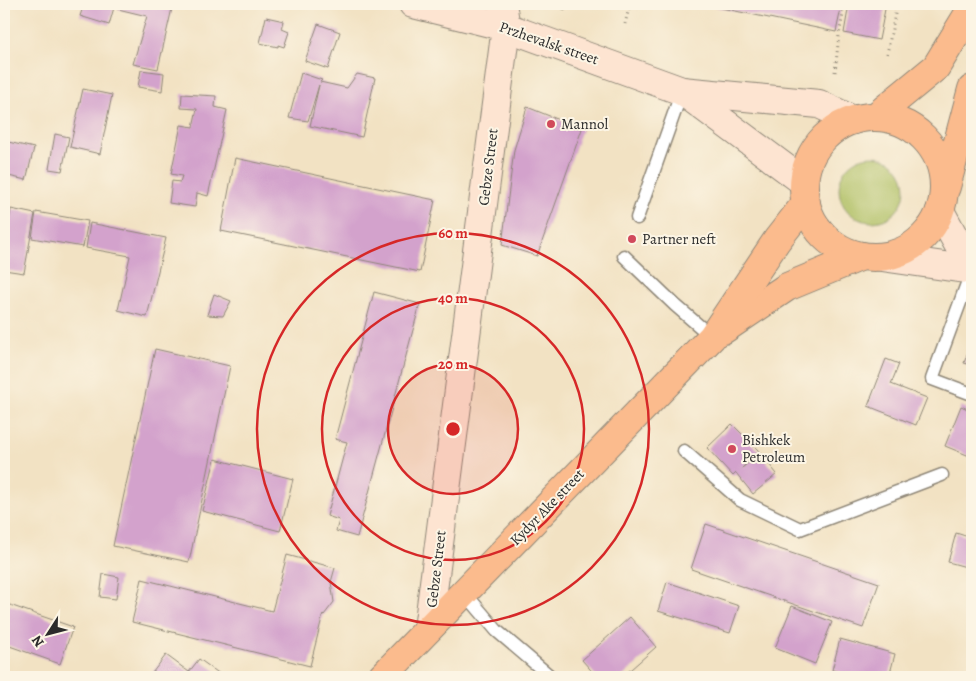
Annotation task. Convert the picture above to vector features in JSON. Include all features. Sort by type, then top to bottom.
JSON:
[{"type":"highway","points":[[972,8],[936,66],[864,118],[834,129],[819,144],[808,162],[805,193],[814,223],[826,239],[843,250],[872,257],[901,252],[918,242],[932,227],[942,202],[972,89]]},
{"type":"highway","points":[[864,118],[896,120],[915,130],[928,143],[938,158],[943,175],[942,202]]},
{"type":"highway","name":"Kydyr Ake street","points":[[382,677],[712,337],[777,240],[805,193]]},
{"type":"highway","name":"Kydyr Ake street","points":[[712,337],[787,288],[872,257]]},
{"type":"main road","name":"Przhevalsk street","points":[[413,4],[504,15],[682,91],[805,193]]},
{"type":"main road","name":"Gebze Street","points":[[428,629],[504,15]]},
{"type":"main road","name":"Przhevalsk street","points":[[682,91],[819,104],[864,118]]},
{"type":"main road","points":[[942,202],[972,270]]},
{"type":"main road","points":[[872,257],[972,270]]},
{"type":"lane","points":[[637,218],[682,91]]},
{"type":"lane","points":[[624,256],[675,305],[712,337]]},
{"type":"lane","points":[[972,270],[932,379],[972,394]]},
{"type":"lane","points":[[684,451],[740,500],[800,529],[942,475]]},
{"type":"lane","points":[[464,592],[497,631],[551,677]]},
{"type":"path","points":[[564,10],[565,4]]},
{"type":"path","points":[[625,24],[630,4]]},
{"type":"path","points":[[835,72],[845,4]]},
{"type":"path","points":[[887,54],[898,4]]},
{"type":"green space","points":[[872,156],[885,159],[895,166],[902,176],[905,189],[902,202],[895,212],[885,219],[872,222],[859,219],[849,212],[842,202],[839,189],[842,176],[849,166],[859,159]]},
{"type":"building","points":[[84,4],[115,4],[109,25],[80,16]]},
{"type":"building","points":[[120,4],[173,4],[158,69],[133,64],[147,16],[118,9]]},
{"type":"building","points":[[608,4],[624,4],[623,8]]},
{"type":"building","points":[[702,4],[842,4],[836,32]]},
{"type":"building","points":[[849,4],[886,4],[879,40],[844,33]]},
{"type":"building","points":[[266,17],[284,21],[282,29],[289,32],[284,47],[260,43]]},
{"type":"building","points":[[318,24],[340,32],[328,69],[305,61]]},
{"type":"building","points":[[141,70],[164,73],[162,91],[138,87]]},
{"type":"building","points":[[301,73],[322,80],[320,82],[347,88],[357,74],[375,78],[362,137],[310,126],[319,85],[308,121],[289,118]]},
{"type":"building","points":[[83,89],[112,95],[100,154],[70,147]]},
{"type":"building","points":[[182,94],[216,96],[215,107],[227,110],[208,196],[197,193],[195,207],[169,203],[172,181],[180,182],[182,176],[171,174],[181,125],[193,127],[197,109],[181,108]]},
{"type":"building","points":[[527,107],[582,129],[537,256],[502,245],[514,150]]},
{"type":"building","points":[[55,134],[69,137],[62,171],[49,169]]},
{"type":"building","points":[[4,141],[34,148],[26,180],[4,175]]},
{"type":"building","points":[[235,158],[435,200],[420,272],[221,231]]},
{"type":"building","points":[[4,205],[9,205],[5,232],[4,232]]},
{"type":"building","points":[[11,209],[35,214],[24,273],[4,270],[4,238],[6,239]]},
{"type":"building","points":[[36,212],[88,221],[83,247],[32,238]]},
{"type":"building","points":[[90,223],[166,238],[147,317],[118,310],[130,256],[86,248]]},
{"type":"building","points":[[374,292],[420,304],[357,537],[336,531],[339,520],[327,516],[347,442],[335,439]]},
{"type":"building","points":[[214,294],[231,301],[223,316],[207,315]]},
{"type":"building","points":[[972,341],[972,365],[964,363]]},
{"type":"building","points":[[155,349],[230,366],[189,562],[113,546]]},
{"type":"building","points":[[886,359],[899,364],[891,384],[927,398],[916,425],[868,406]]},
{"type":"building","points":[[961,406],[972,411],[972,457],[945,446]]},
{"type":"building","points":[[732,424],[759,451],[741,469],[760,453],[777,474],[753,494],[736,473],[733,476],[707,448]]},
{"type":"building","points":[[215,459],[293,479],[280,531],[202,511]]},
{"type":"building","points":[[706,524],[879,583],[863,628],[691,569]]},
{"type":"building","points":[[956,533],[972,538],[970,568],[948,562]]},
{"type":"building","points":[[287,555],[335,568],[331,582],[334,602],[323,614],[310,666],[132,622],[142,579],[272,611]]},
{"type":"building","points":[[103,574],[119,577],[116,599],[100,597]]},
{"type":"building","points":[[667,582],[739,606],[730,633],[658,611]]},
{"type":"building","points":[[4,603],[73,627],[60,664],[4,644]]},
{"type":"building","points":[[792,606],[832,622],[815,664],[775,648]]},
{"type":"building","points":[[630,617],[656,647],[622,677],[597,677],[582,660]]},
{"type":"building","points":[[840,639],[895,654],[889,677],[858,677],[832,670]]},
{"type":"building","points":[[166,655],[189,672],[199,659],[224,677],[149,677]]},
{"type":"place","name":"Mannol","points":[[551,124]]},
{"type":"place","name":"Partner neft","points":[[632,239]]},
{"type":"place","name":"Bishkek Petroleum","points":[[732,449]]}]
